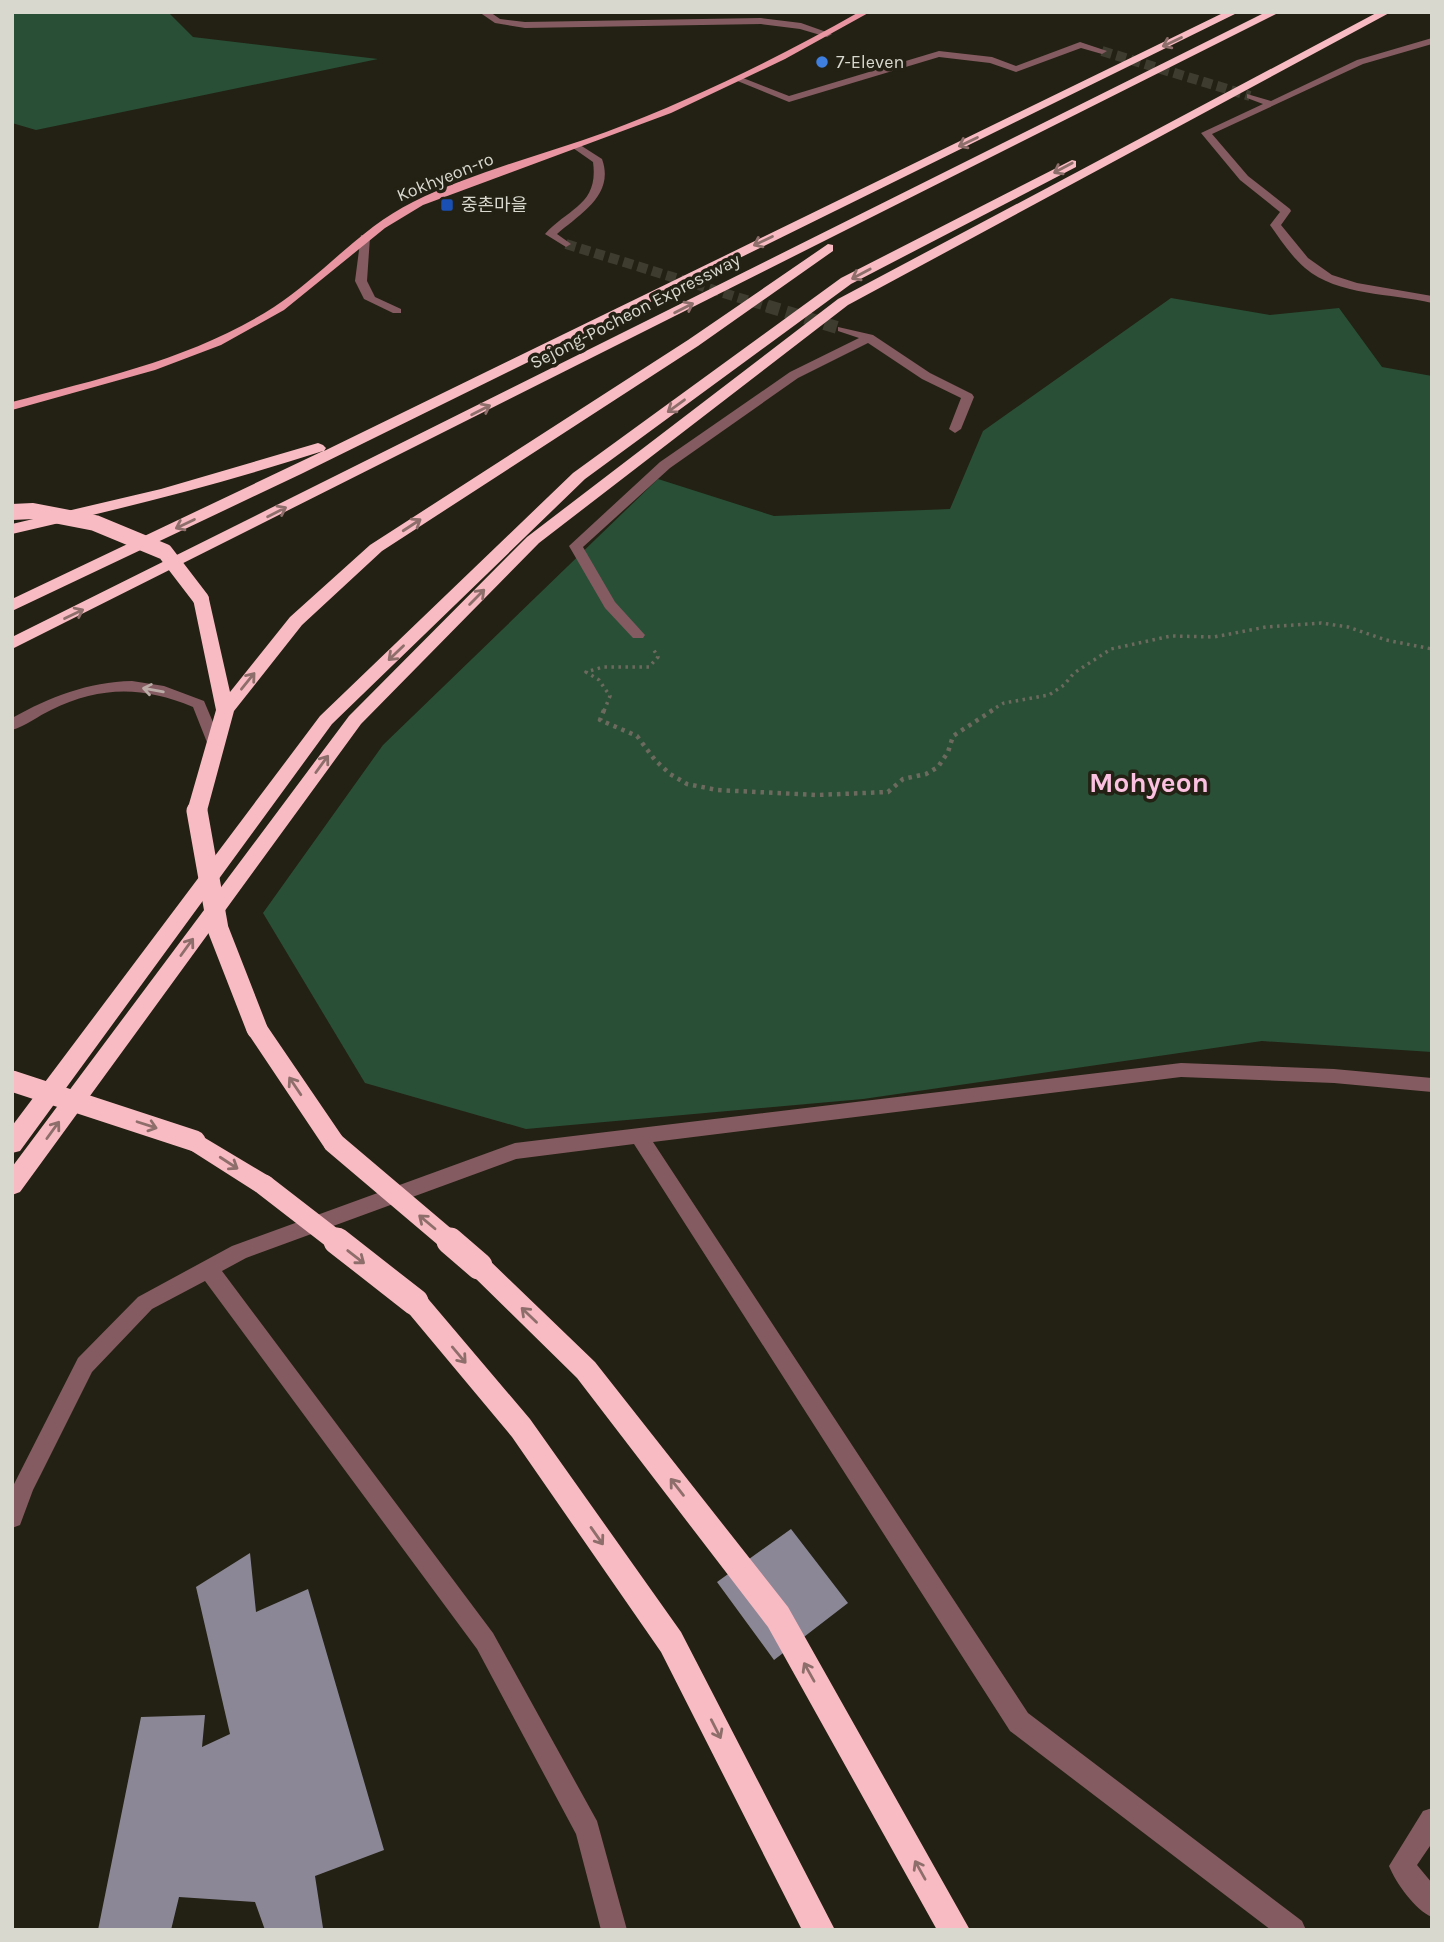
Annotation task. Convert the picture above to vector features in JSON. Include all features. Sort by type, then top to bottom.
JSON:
[{"type":"highway","name":"Sejong-Pocheon Expressway","points":[[12,606],[1234,12]]},
{"type":"highway","name":"Sejong-Pocheon Expressway","points":[[12,644],[1275,12]]},
{"type":"highway","points":[[12,1144],[326,720],[579,476],[846,281],[1362,12]]},
{"type":"highway","points":[[12,1185],[355,720],[533,540],[843,302],[1386,12]]},
{"type":"highway","points":[[890,205],[693,343],[376,548],[296,621],[225,710],[197,811],[218,929],[257,1029],[334,1143],[479,1266],[586,1370],[778,1617],[954,1930]]},
{"type":"highway","points":[[12,529],[130,503],[238,474],[331,443],[468,386]]},
{"type":"highway","points":[[12,512],[33,511],[95,523],[165,552],[201,599],[225,710]]},
{"type":"highway","points":[[12,1081],[195,1140],[264,1185],[415,1303],[521,1428],[671,1642],[819,1930]]},
{"type":"main road","name":"Kokhyeon-ro","points":[[12,406],[159,366],[214,345],[281,307],[388,219],[419,204],[577,146],[740,80],[866,12]]},
{"type":"street","points":[[482,12],[498,20],[525,25],[761,21],[801,26],[827,34]]},
{"type":"street","points":[[1432,41],[1360,62],[1206,133],[1244,178],[1286,211],[1275,225],[1314,270],[1343,283],[1411,293],[1432,300]]},
{"type":"street","points":[[740,80],[789,99],[939,54],[992,60],[1016,69],[1080,45],[1101,51]]},
{"type":"street","points":[[1250,96],[1271,104]]},
{"type":"street","points":[[566,244],[550,234],[593,201],[602,176],[598,161],[577,146]]},
{"type":"street","points":[[365,237],[361,281],[370,299],[397,311]]},
{"type":"street","points":[[842,329],[869,338],[926,376],[968,397],[955,429]]},
{"type":"street","points":[[638,635],[612,611],[576,545],[664,465],[794,376],[869,338]]},
{"type":"street","points":[[12,725],[58,699],[104,687],[154,688],[199,704],[215,746]]},
{"type":"street","points":[[12,1517],[24,1486],[85,1364],[145,1303],[239,1252],[515,1151],[1181,1070],[1334,1076],[1432,1085]]},
{"type":"street","points":[[639,1136],[1019,1722],[1293,1930]]},
{"type":"street","points":[[208,1269],[485,1641],[588,1830],[614,1930]]},
{"type":"street","points":[[1432,1821],[1402,1866],[1432,1904]]},
{"type":"path","points":[[638,635],[647,640],[657,657],[649,667],[603,667],[586,672],[599,680],[610,696],[600,720],[638,736],[655,760],[670,774],[687,784],[717,790],[817,795],[888,792],[903,779],[926,774],[938,767],[948,752],[953,736],[965,727],[1004,703],[1049,695],[1064,685],[1074,673],[1111,649],[1171,636],[1214,637],[1266,627],[1321,623],[1348,626],[1386,640],[1432,649]]},
{"type":"green space","points":[[12,12],[168,12],[193,37],[378,59],[36,130],[12,123]]},
{"type":"green space","points":[[1171,298],[1270,315],[1339,308],[1382,367],[1432,376],[1432,1052],[1262,1041],[863,1099],[526,1129],[365,1083],[263,913],[383,745],[658,479],[774,516],[950,509],[983,431]]},
{"type":"building","points":[[791,1529],[848,1603],[774,1660],[717,1582]]},
{"type":"building","points":[[250,1553],[256,1612],[308,1589],[384,1850],[315,1876],[323,1928],[265,1930],[255,1902],[179,1897],[171,1930],[98,1930],[141,1717],[205,1715],[202,1747],[230,1734],[196,1587]]},
{"type":"tunnel","points":[[1102,51],[1250,96]]},
{"type":"tunnel","points":[[566,244],[772,308]]},
{"type":"tunnel","points":[[767,306],[842,329]]},
{"type":"place","name":"7-Eleven","points":[[822,62]]},
{"type":"place","name":"중촌마을","points":[[447,205]]},
{"type":"district","name":"Mohyeon","points":[[1149,782]]}]
